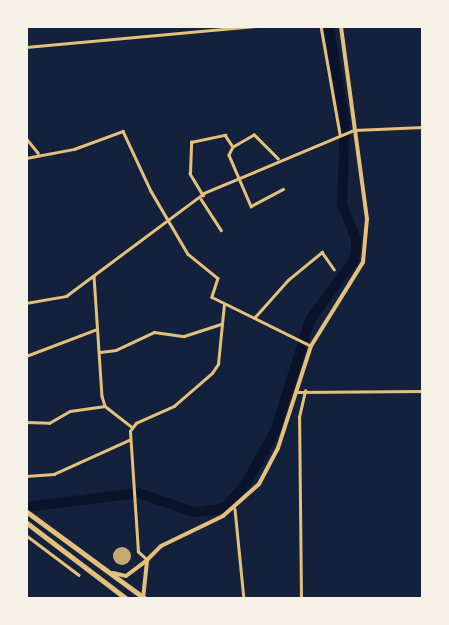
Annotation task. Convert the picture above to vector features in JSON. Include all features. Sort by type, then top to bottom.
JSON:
[{"type":"highway","points":[[28,512],[144,598]]},
{"type":"highway","points":[[26,522],[127,599]]},
{"type":"main road","points":[[111,573],[126,576],[148,560],[167,541],[235,508],[267,472],[311,346],[358,271],[367,246],[340,26]]},
{"type":"main road","points":[[144,598],[148,560]]},
{"type":"street","points":[[26,47],[257,26]]},
{"type":"street","points":[[321,26],[341,134]]},
{"type":"street","points":[[26,303],[66,296],[202,198],[239,181],[278,159],[352,130],[423,126]]},
{"type":"street","points":[[26,158],[38,153],[74,149],[123,131],[168,221],[188,254],[216,274],[212,297],[311,346]]},
{"type":"street","points":[[220,230],[190,174],[191,142],[225,135],[233,147]]},
{"type":"street","points":[[278,159],[258,136],[233,147],[229,158],[247,202],[255,207],[283,188]]},
{"type":"street","points":[[26,138],[38,153]]},
{"type":"street","points":[[254,318],[288,280],[322,252],[334,269]]},
{"type":"street","points":[[94,276],[105,406]]},
{"type":"street","points":[[132,427],[174,406],[212,373],[218,364],[224,304]]},
{"type":"street","points":[[100,352],[124,347],[154,332],[184,336],[222,324]]},
{"type":"street","points":[[26,356],[97,329]]},
{"type":"street","points":[[301,599],[299,417],[305,391]]},
{"type":"street","points":[[295,392],[423,391]]},
{"type":"street","points":[[26,422],[49,423],[70,411],[105,406],[132,427]]},
{"type":"street","points":[[132,427],[129,440],[138,552],[148,560]]},
{"type":"street","points":[[26,476],[54,474],[129,440]]},
{"type":"street","points":[[235,508],[244,599]]},
{"type":"street","points":[[26,535],[79,575]]},
{"type":"building","points":[[122,547],[130,552],[131,556],[126,564],[122,565],[114,560],[113,556],[118,548]]},
{"type":"waterway","points":[[26,507],[138,493],[194,512],[216,510],[226,507],[247,482],[276,429],[310,320],[354,260],[356,250],[356,239],[342,205],[345,123],[329,26]]}]
